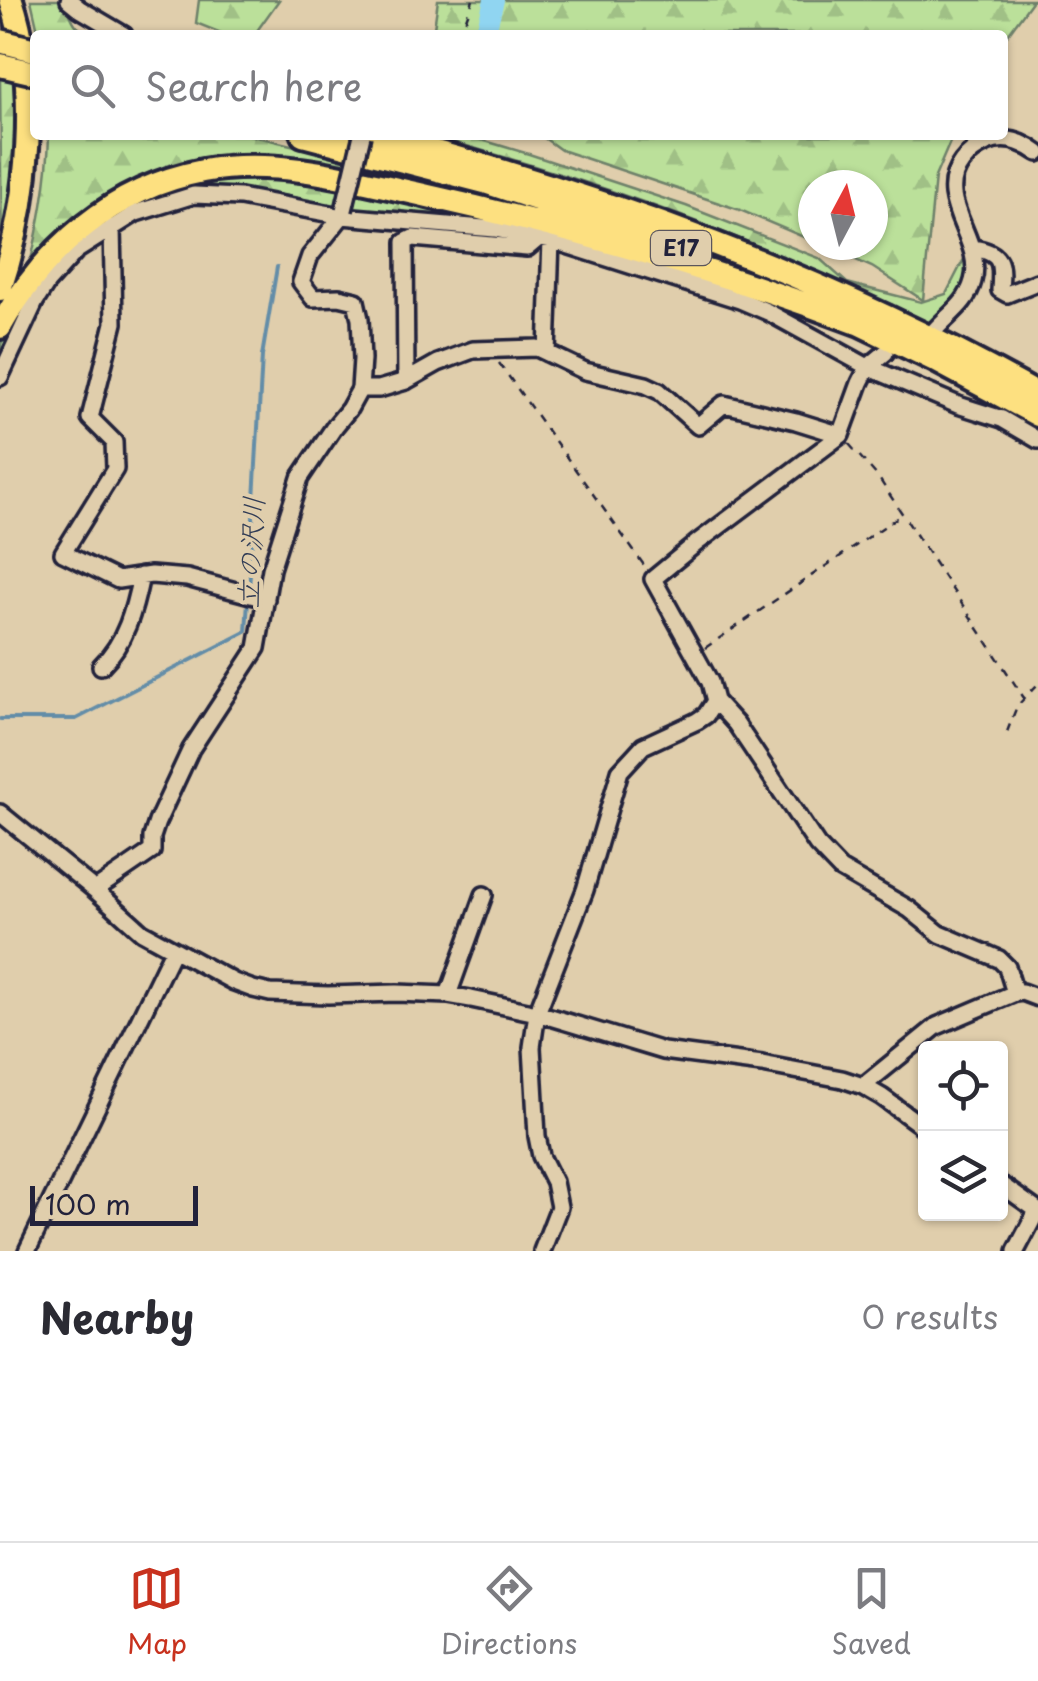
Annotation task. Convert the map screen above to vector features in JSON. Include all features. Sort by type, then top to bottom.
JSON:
[{"type":"highway","points":[[0,289],[20,210],[28,134],[22,48],[12,0]]},
{"type":"highway","points":[[23,0],[30,31]]},
{"type":"highway","points":[[0,45],[30,52]]},
{"type":"highway","points":[[0,65],[30,72]]},
{"type":"highway","points":[[0,324],[28,234],[37,183],[39,140]]},
{"type":"highway","name":"E17","points":[[322,140],[485,182],[656,238],[863,325],[1038,415]]},
{"type":"highway","name":"E17","points":[[391,140],[574,192],[735,250],[873,310],[1038,395]]},
{"type":"highway","points":[[0,324],[51,256],[99,214],[130,195],[178,178],[251,167],[366,182],[549,224],[702,267],[863,325]]},
{"type":"street","points":[[69,0],[116,30]]},
{"type":"street","points":[[95,890],[152,851],[157,822],[192,748],[256,648],[272,569],[300,478],[360,389],[362,359],[356,301],[313,298],[301,282],[310,256],[343,212],[361,140]]},
{"type":"street","points":[[935,330],[956,312],[974,278],[972,248],[952,197],[960,164],[990,141],[1020,142],[1038,153]]},
{"type":"street","points":[[0,377],[35,302],[76,252],[136,213],[194,196],[240,197],[546,239],[740,300],[868,367],[1002,420],[1038,440]]},
{"type":"street","points":[[112,227],[114,323],[90,418],[114,442],[115,469],[63,553],[118,580],[151,575],[187,578],[266,599]]},
{"type":"street","points":[[406,382],[406,242],[413,238],[527,248],[546,239]]},
{"type":"street","points":[[546,239],[548,353]]},
{"type":"street","points":[[972,248],[996,256],[1002,293],[1038,283]]},
{"type":"street","points":[[360,389],[406,382],[473,350],[536,348],[585,371],[659,391],[698,426],[724,404],[841,435]]},
{"type":"street","points":[[886,353],[868,367],[841,435],[653,579],[710,682],[715,702],[736,724],[831,862],[909,909],[940,934],[999,960],[1007,967],[1015,993]]},
{"type":"street","points":[[100,666],[114,653],[134,611],[141,576]]},
{"type":"street","points":[[542,1251],[558,1206],[554,1182],[537,1136],[532,1047],[537,1013],[585,890],[620,771],[642,746],[706,715],[715,702]]},
{"type":"street","points":[[0,813],[142,932],[234,982],[270,993],[448,995],[537,1013],[663,1052],[842,1079],[882,1096],[918,1123]]},
{"type":"street","points":[[448,995],[484,894]]},
{"type":"street","points":[[27,1251],[173,950]]},
{"type":"street","points":[[864,1086],[937,1026],[1015,993],[1038,998]]},
{"type":"street","points":[[1008,1190],[1038,1211],[1016,1251]]},
{"type":"path","points":[[462,30],[474,0]]},
{"type":"path","points":[[501,349],[496,360],[653,579]]},
{"type":"path","points":[[841,435],[878,478],[1024,698]]},
{"type":"path","points":[[695,654],[902,514]]},
{"type":"path","points":[[1007,732],[1016,706],[1038,684]]},
{"type":"green space","points":[[31,0],[64,0],[82,30],[38,30]]},
{"type":"green space","points":[[199,0],[279,0],[258,30],[214,30],[196,23]]},
{"type":"green space","points":[[438,0],[1033,0],[1008,34],[1008,30],[434,30]]},
{"type":"green space","points":[[0,78],[16,82],[18,154],[2,264]]},
{"type":"green space","points":[[49,140],[270,140],[350,159],[348,170],[303,162],[106,198],[76,218],[28,273]]},
{"type":"green space","points":[[444,140],[482,140],[686,206],[798,250],[798,260],[821,260],[847,283],[921,302],[946,294],[963,261],[967,263],[965,284],[951,306],[929,325],[795,262],[647,203]]},
{"type":"green space","points":[[547,140],[951,140],[935,177],[923,300],[856,260],[888,260],[888,170],[798,170],[798,235],[740,210],[561,150]]},
{"type":"green space","points":[[250,175],[341,186],[338,208],[233,191],[179,196],[126,215],[78,245],[57,264],[28,304],[0,367],[1,344],[15,316],[56,260],[76,240],[120,209],[169,188]]},
{"type":"green space","points":[[357,188],[509,226],[352,210]]},
{"type":"waterway","name":"立の沢川","points":[[486,30],[494,0]]},
{"type":"waterway","name":"立の沢川","points":[[249,590],[262,356],[277,267]]},
{"type":"waterway","name":"立の沢川","points":[[0,719],[76,719],[246,632],[248,600]]}]
